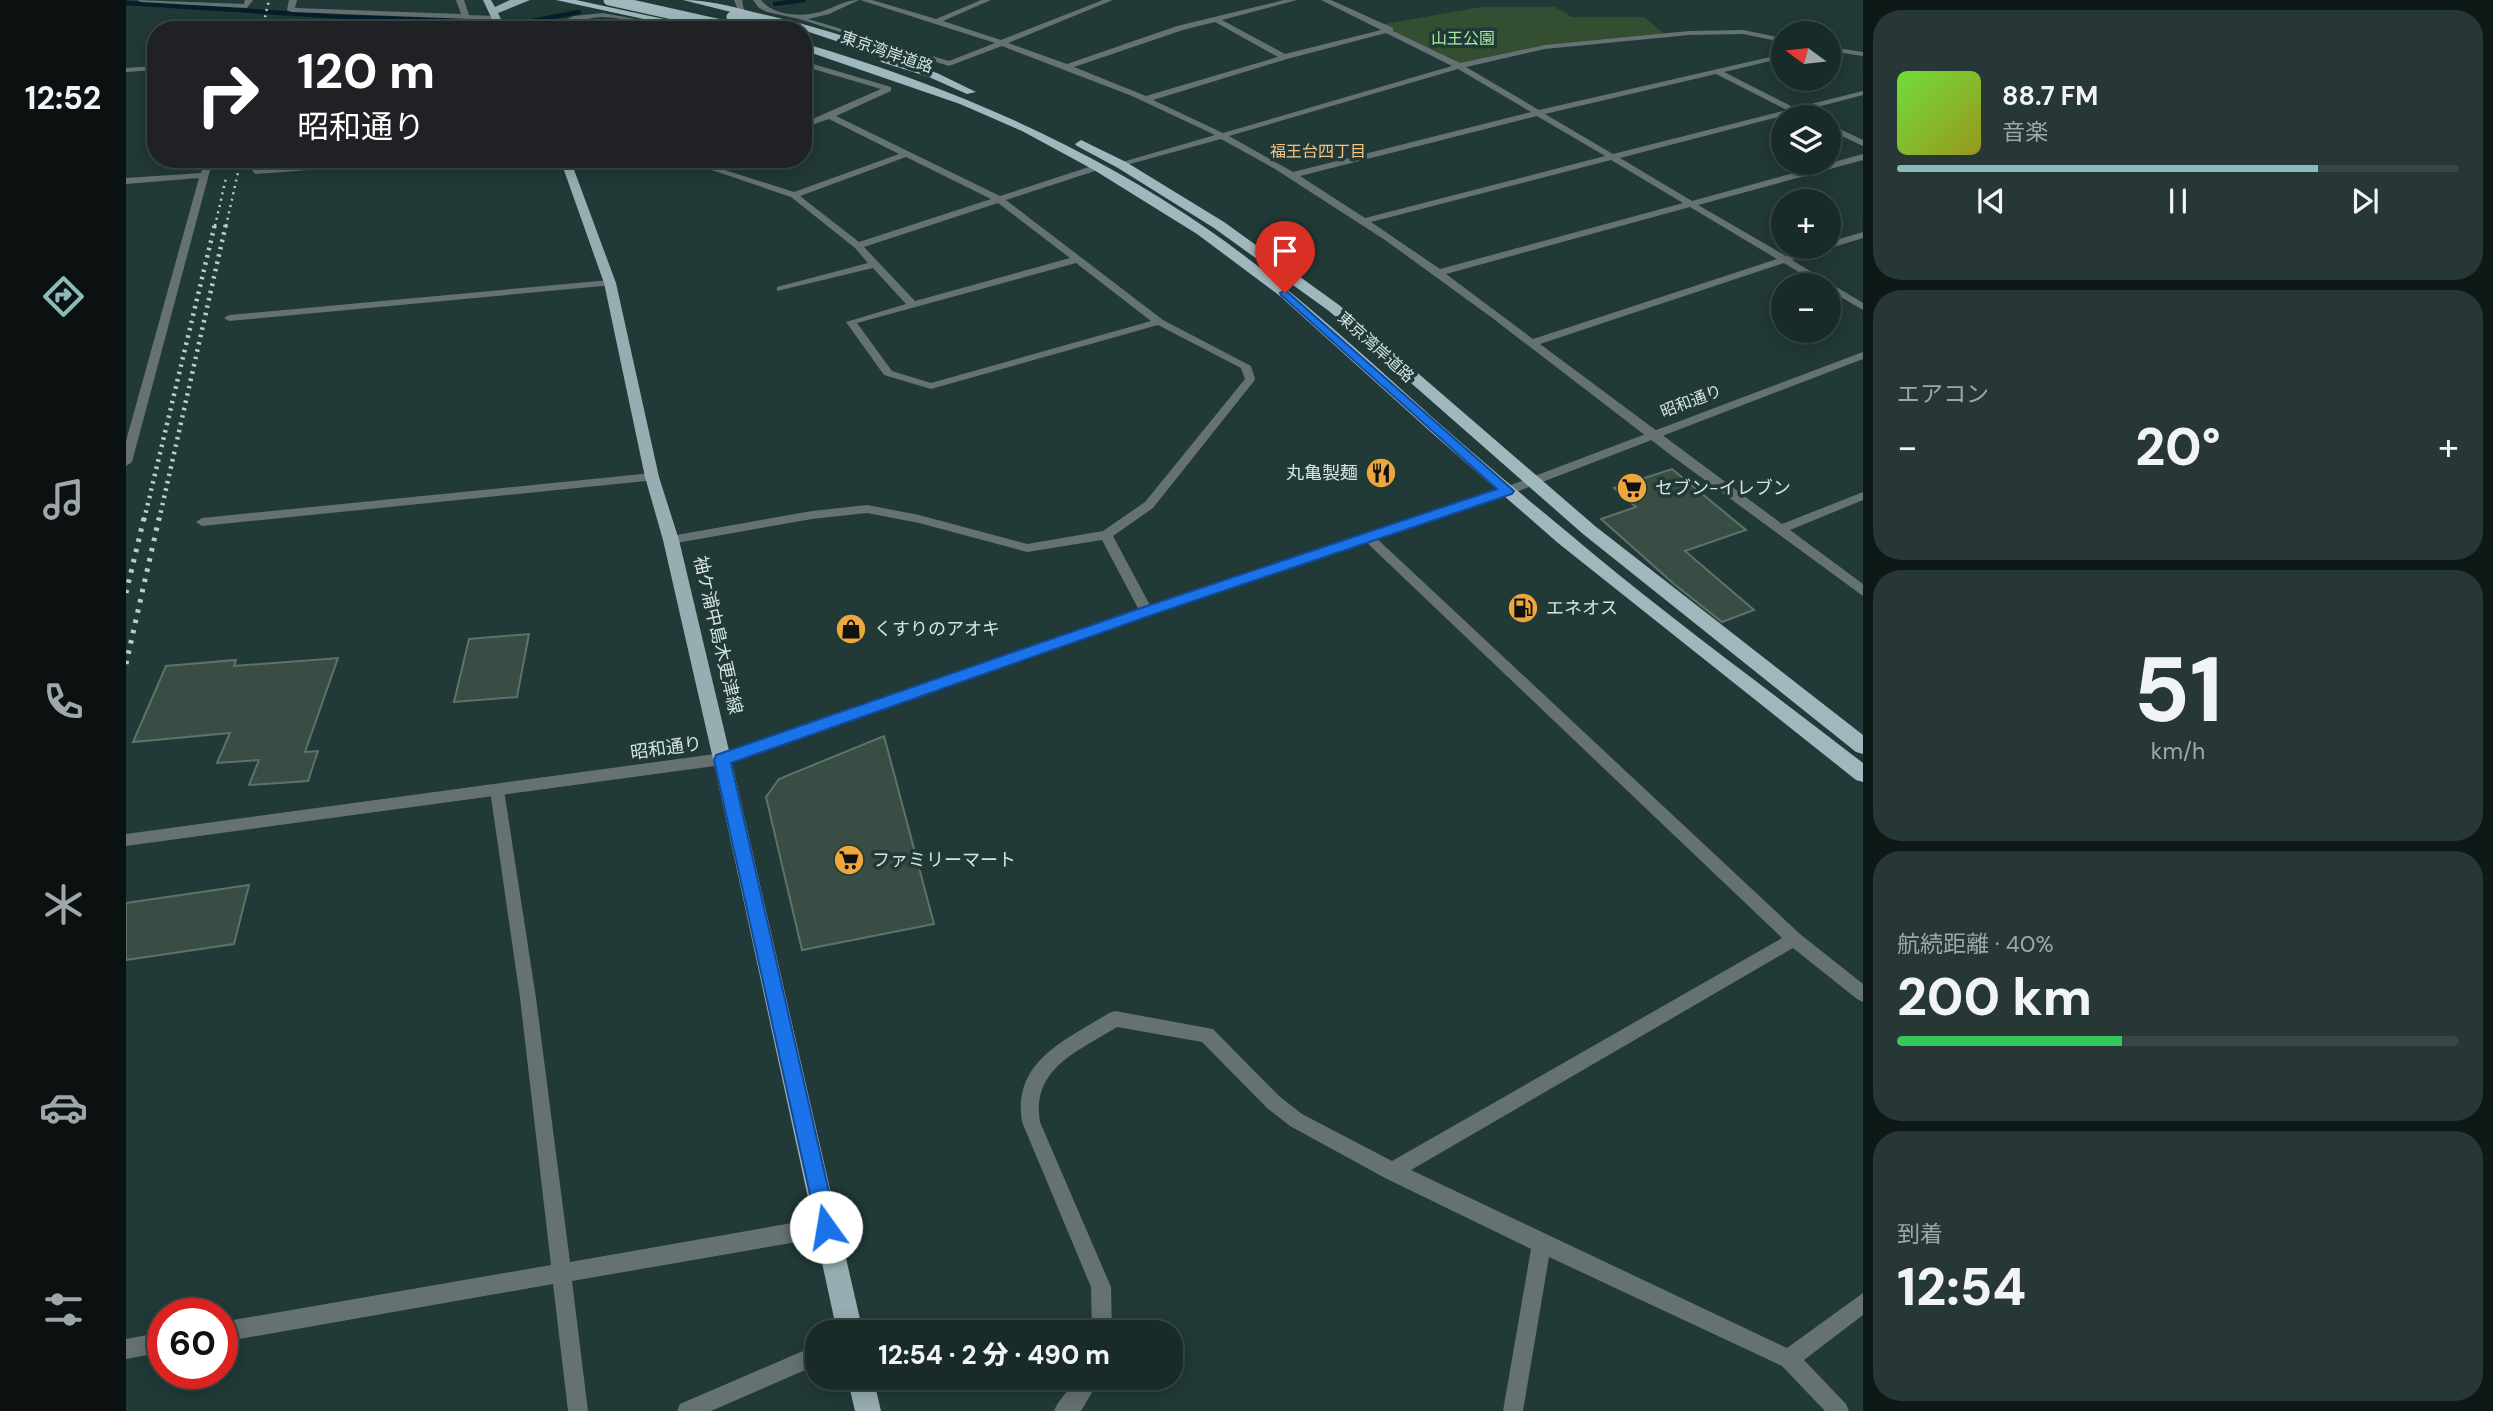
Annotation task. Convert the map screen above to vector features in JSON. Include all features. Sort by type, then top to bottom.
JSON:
[{"type":"highway","points":[[561,0],[665,21]]},
{"type":"highway","points":[[609,0],[704,21]]},
{"type":"highway","points":[[653,0],[743,21]]},
{"type":"highway","points":[[688,0],[780,21]]},
{"type":"highway","points":[[812,30],[880,51],[933,75]]},
{"type":"highway","name":"東京湾岸道路","points":[[812,39],[933,75],[1038,122],[1122,165],[1219,225],[1334,308],[1531,482],[1863,746]]},
{"type":"highway","name":"東京湾岸道路","points":[[812,49],[920,86],[1026,129],[1098,167],[1202,231],[1285,293],[1563,539],[1863,774]]},
{"type":"highway","points":[[812,58],[850,70],[920,86]]},
{"type":"main road","points":[[487,0],[498,21]]},
{"type":"main road","points":[[495,15],[513,2],[526,0]]},
{"type":"main road","name":"袖ケ浦中島木更津線","points":[[568,168],[610,283],[652,477],[671,540],[722,760],[847,1320]]},
{"type":"main road","points":[[863,1390],[868,1411]]},
{"type":"street","points":[[141,0],[247,6],[249,0]]},
{"type":"street","points":[[293,0],[291,10],[495,15]]},
{"type":"street","points":[[460,0],[466,16]]},
{"type":"street","points":[[757,0],[760,6],[768,10],[809,21]]},
{"type":"street","points":[[802,19],[830,12],[855,0]]},
{"type":"street","points":[[864,0],[1004,42],[1146,99],[1221,135],[1293,175],[1440,272],[1651,435],[1863,591]]},
{"type":"street","points":[[939,21],[987,0]]},
{"type":"street","points":[[812,22],[949,64],[1109,0]]},
{"type":"street","points":[[1067,67],[1180,27],[1293,0]]},
{"type":"street","points":[[1325,0],[1459,66],[1771,251]]},
{"type":"street","points":[[569,21],[603,15],[635,21]]},
{"type":"street","points":[[1214,19],[1284,57]]},
{"type":"street","points":[[1146,99],[1284,57],[1390,30]]},
{"type":"street","points":[[1122,165],[1459,66],[1545,47],[1619,38],[1743,32],[1771,38]]},
{"type":"street","points":[[1841,51],[1863,54]]},
{"type":"street","points":[[1293,175],[1537,113],[1771,58]]},
{"type":"street","points":[[812,66],[888,89],[812,123]]},
{"type":"street","points":[[126,70],[147,69]]},
{"type":"street","points":[[1716,71],[1781,105]]},
{"type":"street","points":[[1816,105],[1863,93]]},
{"type":"street","points":[[671,540],[812,515],[867,509],[919,519],[1027,548],[1106,535],[1149,505],[1250,379],[1246,366],[1206,343],[1158,322],[1000,200],[829,116]]},
{"type":"street","points":[[1363,221],[1771,117]]},
{"type":"street","points":[[1841,133],[1863,143]]},
{"type":"street","points":[[794,195],[907,154]]},
{"type":"street","points":[[1440,272],[1863,157]]},
{"type":"street","points":[[858,246],[1098,167]]},
{"type":"street","points":[[126,463],[207,168]]},
{"type":"street","points":[[256,171],[295,168]]},
{"type":"street","points":[[710,168],[794,195],[858,246],[912,304]]},
{"type":"street","points":[[126,191],[129,181],[205,176]]},
{"type":"street","points":[[1841,241],[1863,235]]},
{"type":"street","points":[[1079,259],[851,321],[888,373],[931,386],[1158,322]]},
{"type":"street","points":[[1533,343],[1780,259]]},
{"type":"street","points":[[1785,259],[1807,273]]},
{"type":"street","points":[[781,289],[875,264]]},
{"type":"street","points":[[229,318],[610,283]]},
{"type":"street","points":[[1841,294],[1863,307]]},
{"type":"street","name":"昭和通り","points":[[126,840],[722,760],[1146,611],[1507,491],[1863,355]]},
{"type":"street","points":[[202,522],[652,477]]},
{"type":"street","points":[[1782,529],[1863,496]]},
{"type":"street","points":[[1106,535],[1146,611]]},
{"type":"street","points":[[1368,538],[1794,939],[1863,994]]},
{"type":"street","points":[[497,790],[528,998],[578,1411]]},
{"type":"street","points":[[1392,1171],[1794,939]]},
{"type":"street","points":[[1102,1320],[1101,1287],[1031,1122],[1029,1100],[1036,1079],[1046,1064],[1115,1019],[1207,1035],[1273,1102],[1296,1120],[1392,1171],[1542,1244],[1789,1359],[1839,1411]]},
{"type":"street","points":[[238,1329],[826,1227]]},
{"type":"street","points":[[1513,1411],[1542,1244]]},
{"type":"street","points":[[1789,1359],[1863,1303]]},
{"type":"street","points":[[126,1349],[147,1345]]},
{"type":"street","points":[[687,1411],[805,1360]]},
{"type":"street","points":[[1064,1411],[1074,1403],[1082,1390]]},
{"type":"green space","name":"山王公園","points":[[1481,7],[1555,7],[1572,17],[1644,17],[1666,35],[1545,47],[1459,66],[1379,25]]},
{"type":"building","points":[[1672,469],[1746,530],[1685,551],[1754,610],[1722,622],[1674,584],[1601,519],[1636,507],[1614,488]]},
{"type":"building","points":[[529,634],[517,697],[454,702],[469,639]]},
{"type":"building","points":[[338,658],[305,752],[318,751],[308,781],[249,785],[259,760],[217,763],[230,733],[133,742],[166,666],[236,660],[234,666]]},
{"type":"building","name":"ファミリーマート","points":[[884,736],[934,924],[802,950],[766,797],[779,779]]},
{"type":"building","points":[[249,885],[234,944],[126,960],[126,903]]},
{"type":"waterway","points":[[775,4],[804,0]]},
{"type":"waterway","points":[[126,3],[344,17],[464,21]]},
{"type":"waterway","points":[[532,21],[579,12]]},
{"type":"railway","points":[[264,21],[269,0]]},
{"type":"railway","points":[[226,226],[239,168]]},
{"type":"railway","points":[[215,226],[226,178]]},
{"type":"railway","points":[[144,520],[215,224]]},
{"type":"railway","points":[[159,520],[226,224]]},
{"type":"railway","points":[[126,593],[144,518]]},
{"type":"railway","points":[[126,664],[159,518]]},
{"type":"place","name":"丸亀製麺","points":[[1381,473]]},
{"type":"place","name":"セブン-イレブン","points":[[1632,488]]},
{"type":"place","name":"エネオス","points":[[1523,608]]},
{"type":"place","name":"くすりのアオキ","points":[[851,629]]},
{"type":"place","name":"ファミリーマート","points":[[849,860]]},
{"type":"district","name":"福王台四丁目","points":[[1318,151]]},
{"type":"route","points":[[826,1227],[722,760],[1146,611],[1507,491],[1285,293]]}]
